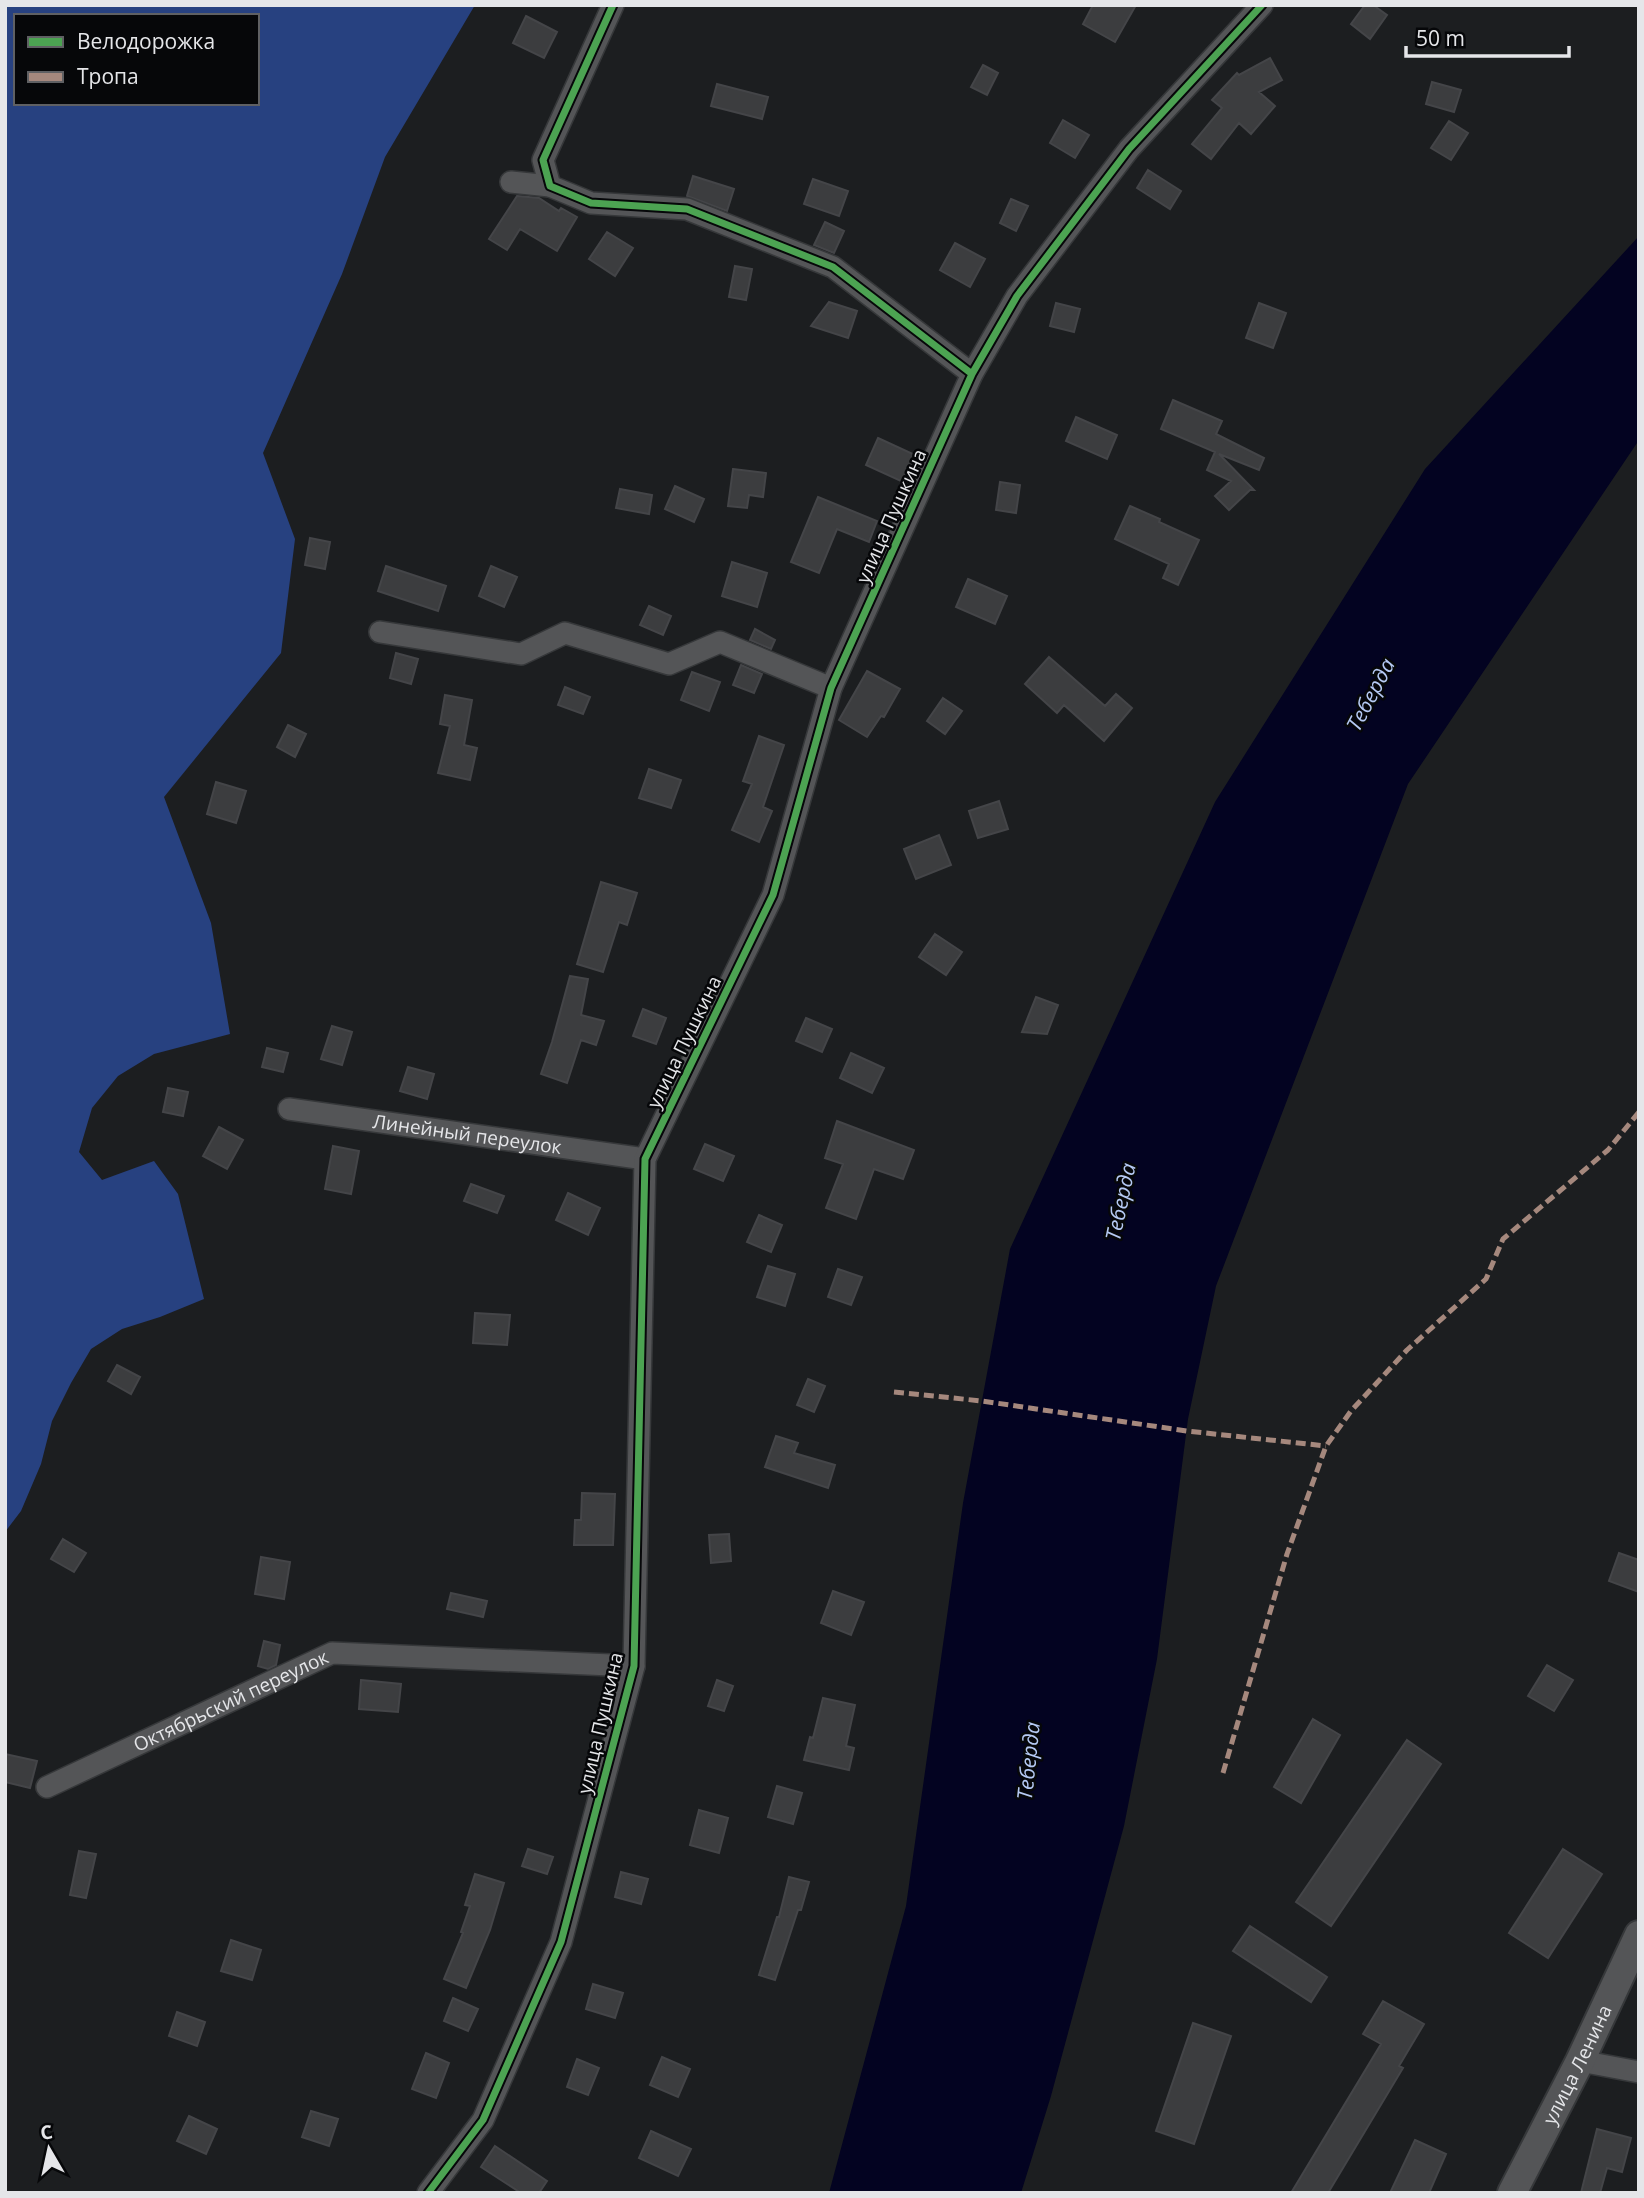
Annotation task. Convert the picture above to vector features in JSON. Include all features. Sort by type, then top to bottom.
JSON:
[{"type":"main road","name":"улица Ленина","points":[[1511,2193],[1580,2061],[1639,1935]]},
{"type":"street","points":[[550,186],[543,160],[613,5]]},
{"type":"street","name":"улица Пушкина","points":[[428,2193],[483,2120],[561,1942],[634,1665],[645,1159],[773,895],[831,688],[972,374],[1017,296],[1129,149],[1262,5]]},
{"type":"street","points":[[512,182],[550,186],[591,203],[687,209],[833,267],[972,374]]},
{"type":"street","points":[[380,632],[521,654],[565,633],[669,664],[720,642],[831,688]]},
{"type":"street","name":"Линейный переулок","points":[[289,1109],[645,1159]]},
{"type":"street","name":"Октябрьский переулок","points":[[47,1787],[332,1653],[634,1665]]},
{"type":"street","points":[[1580,2061],[1639,2072]]},
{"type":"shaded area","points":[[5,5],[475,5],[385,157],[342,274],[263,453],[295,539],[281,653],[164,797],[211,923],[230,1034],[154,1054],[118,1076],[92,1108],[79,1152],[102,1180],[154,1161],[178,1194],[204,1299],[122,1329],[91,1349],[52,1421],[41,1464],[21,1511],[5,1532]]},
{"type":"water","name":"Теберда","points":[[1639,236],[1639,440],[1408,784],[1216,1286],[1188,1419],[1157,1659],[1124,1826],[1051,2096],[1021,2193],[829,2193],[906,1906],[963,1503],[1010,1249],[1215,802],[1425,469]]},
{"type":"building","points":[[1093,5],[1136,5],[1115,42],[1083,24]]},
{"type":"building","points":[[1365,5],[1373,5],[1387,15],[1370,39],[1351,24]]},
{"type":"building","points":[[526,16],[557,32],[544,58],[513,43]]},
{"type":"building","points":[[1270,58],[1282,80],[1259,92],[1275,106],[1251,134],[1239,123],[1211,159],[1192,144],[1222,108],[1212,100],[1237,73],[1239,75]]},
{"type":"building","points":[[983,65],[998,73],[987,95],[971,87]]},
{"type":"building","points":[[1432,82],[1461,90],[1454,112],[1426,104]]},
{"type":"building","points":[[717,84],[768,97],[762,119],[711,106]]},
{"type":"building","points":[[1063,120],[1089,135],[1075,158],[1050,143]]},
{"type":"building","points":[[1449,121],[1468,133],[1451,160],[1431,148]]},
{"type":"building","points":[[1148,170],[1181,191],[1170,209],[1137,188]]},
{"type":"building","points":[[693,176],[734,189],[727,211],[687,196]]},
{"type":"building","points":[[813,179],[848,191],[839,216],[804,204]]},
{"type":"building","points":[[517,196],[539,198],[559,211],[561,208],[577,217],[557,251],[520,229],[507,250],[489,239]]},
{"type":"building","points":[[1011,199],[1028,206],[1016,231],[1000,223]]},
{"type":"building","points":[[825,222],[844,231],[834,253],[814,245]]},
{"type":"building","points":[[607,232],[633,248],[615,276],[589,259]]},
{"type":"building","points":[[955,243],[985,259],[970,287],[940,270]]},
{"type":"building","points":[[735,266],[752,269],[746,300],[729,297]]},
{"type":"building","points":[[829,302],[857,311],[848,338],[811,326]]},
{"type":"building","points":[[1056,303],[1080,309],[1074,332],[1050,326]]},
{"type":"building","points":[[1259,303],[1286,313],[1273,348],[1246,338]]},
{"type":"building","points":[[1173,400],[1222,421],[1216,434],[1264,458],[1259,470],[1219,454],[1254,490],[1250,490],[1229,510],[1215,496],[1231,481],[1207,470],[1215,452],[1161,429]]},
{"type":"building","points":[[1076,417],[1117,435],[1107,459],[1066,441]]},
{"type":"building","points":[[878,438],[915,455],[903,482],[866,465]]},
{"type":"building","points":[[733,469],[766,473],[763,497],[749,495],[747,508],[728,506]]},
{"type":"building","points":[[1000,482],[1020,485],[1016,513],[996,510]]},
{"type":"building","points":[[675,486],[704,499],[694,522],[665,509]]},
{"type":"building","points":[[620,489],[652,495],[649,514],[616,508]]},
{"type":"building","points":[[818,497],[877,521],[869,542],[837,529],[819,573],[791,562]]},
{"type":"building","points":[[1130,506],[1199,540],[1178,585],[1163,578],[1169,564],[1115,539]]},
{"type":"building","points":[[310,538],[330,542],[325,569],[305,565]]},
{"type":"building","points":[[732,562],[767,573],[757,607],[722,596]]},
{"type":"building","points":[[386,566],[446,586],[438,611],[378,591]]},
{"type":"building","points":[[491,566],[517,577],[504,607],[479,596]]},
{"type":"building","points":[[968,579],[1007,596],[995,624],[956,607]]},
{"type":"building","points":[[649,606],[671,616],[663,635],[640,625]]},
{"type":"building","points":[[755,629],[775,640],[771,649],[750,640]]},
{"type":"building","points":[[396,653],[418,659],[411,684],[390,678]]},
{"type":"building","points":[[1049,657],[1105,706],[1116,694],[1132,708],[1104,741],[1064,705],[1057,713],[1025,684]]},
{"type":"building","points":[[741,665],[762,674],[754,693],[733,685]]},
{"type":"building","points":[[867,671],[900,689],[884,717],[881,716],[867,737],[839,720]]},
{"type":"building","points":[[692,672],[720,682],[709,711],[681,700]]},
{"type":"building","points":[[565,687],[590,697],[583,714],[558,705]]},
{"type":"building","points":[[445,695],[472,700],[464,745],[477,748],[470,780],[438,773],[450,726],[440,724]]},
{"type":"building","points":[[943,698],[962,711],[945,734],[927,721]]},
{"type":"building","points":[[288,725],[306,734],[295,757],[277,747]]},
{"type":"building","points":[[759,736],[784,745],[763,807],[772,811],[759,842],[732,830],[752,784],[743,781]]},
{"type":"building","points":[[649,769],[681,780],[671,808],[639,798]]},
{"type":"building","points":[[216,782],[246,791],[236,823],[207,814]]},
{"type":"building","points":[[999,801],[1008,829],[978,838],[969,811]]},
{"type":"building","points":[[939,835],[951,865],[916,879],[904,849]]},
{"type":"building","points":[[601,882],[637,893],[627,925],[619,922],[603,972],[577,964]]},
{"type":"building","points":[[935,934],[962,952],[946,975],[919,957]]},
{"type":"building","points":[[570,976],[588,979],[581,1015],[604,1021],[596,1045],[581,1040],[567,1083],[541,1074]]},
{"type":"building","points":[[1036,997],[1058,1005],[1047,1034],[1022,1032]]},
{"type":"building","points":[[643,1009],[666,1018],[656,1044],[633,1036]]},
{"type":"building","points":[[806,1018],[832,1029],[822,1052],[796,1041]]},
{"type":"building","points":[[332,1026],[352,1032],[342,1065],[321,1059]]},
{"type":"building","points":[[267,1048],[288,1053],[283,1072],[262,1067]]},
{"type":"building","points":[[851,1053],[884,1068],[872,1093],[840,1078]]},
{"type":"building","points":[[408,1067],[434,1074],[427,1099],[400,1091]]},
{"type":"building","points":[[168,1088],[188,1092],[183,1116],[163,1112]]},
{"type":"building","points":[[837,1121],[914,1150],[903,1179],[874,1169],[856,1219],[826,1208],[843,1164],[825,1158]]},
{"type":"building","points":[[219,1127],[243,1140],[227,1169],[203,1156]]},
{"type":"building","points":[[705,1144],[734,1156],[723,1181],[694,1169]]},
{"type":"building","points":[[333,1146],[359,1151],[351,1194],[325,1189]]},
{"type":"building","points":[[471,1184],[504,1196],[497,1213],[464,1201]]},
{"type":"building","points":[[568,1193],[600,1208],[588,1235],[556,1220]]},
{"type":"building","points":[[759,1215],[782,1225],[771,1252],[747,1242]]},
{"type":"building","points":[[768,1266],[795,1274],[785,1306],[757,1297]]},
{"type":"building","points":[[838,1269],[862,1277],[851,1305],[828,1297]]},
{"type":"building","points":[[475,1313],[510,1315],[507,1345],[473,1343]]},
{"type":"building","points":[[117,1365],[140,1377],[131,1394],[108,1381]]},
{"type":"building","points":[[808,1379],[825,1386],[814,1412],[797,1405]]},
{"type":"building","points":[[776,1436],[798,1443],[794,1453],[835,1465],[828,1488],[765,1467]]},
{"type":"building","points":[[582,1493],[615,1494],[613,1545],[574,1545],[575,1520],[581,1520]]},
{"type":"building","points":[[729,1534],[731,1561],[711,1563],[709,1535]]},
{"type":"building","points":[[63,1539],[86,1553],[74,1572],[51,1559]]},
{"type":"building","points":[[1619,1553],[1639,1560],[1639,1592],[1609,1581]]},
{"type":"building","points":[[261,1557],[290,1562],[284,1599],[255,1594]]},
{"type":"building","points":[[833,1591],[864,1602],[851,1635],[821,1623]]},
{"type":"building","points":[[451,1593],[487,1601],[483,1617],[447,1609]]},
{"type":"building","points":[[264,1641],[280,1645],[276,1665],[268,1669],[258,1666]]},
{"type":"building","points":[[1547,1665],[1573,1680],[1554,1711],[1528,1696]]},
{"type":"building","points":[[361,1680],[401,1684],[398,1712],[359,1709]]},
{"type":"building","points":[[717,1680],[733,1686],[724,1711],[708,1706]]},
{"type":"building","points":[[823,1698],[855,1705],[846,1746],[854,1748],[849,1770],[804,1760],[810,1737],[813,1738]]},
{"type":"building","points":[[1313,1719],[1340,1735],[1301,1803],[1274,1787]]},
{"type":"building","points":[[1407,1740],[1441,1764],[1331,1926],[1296,1902]]},
{"type":"building","points":[[5,1754],[37,1761],[30,1788],[5,1782]]},
{"type":"building","points":[[777,1786],[802,1793],[793,1824],[768,1817]]},
{"type":"building","points":[[699,1810],[728,1818],[719,1853],[690,1845]]},
{"type":"building","points":[[528,1849],[553,1857],[547,1874],[522,1866]]},
{"type":"building","points":[[1563,1849],[1602,1874],[1548,1958],[1509,1933]]},
{"type":"building","points":[[79,1851],[96,1854],[86,1898],[70,1895]]},
{"type":"building","points":[[621,1872],[648,1879],[641,1904],[615,1897]]},
{"type":"building","points":[[475,1874],[504,1883],[490,1930],[466,1988],[444,1979],[463,1933],[461,1932],[470,1906],[465,1905]]},
{"type":"building","points":[[789,1877],[809,1882],[775,1980],[759,1975],[779,1917]]},
{"type":"building","points":[[1250,1926],[1327,1977],[1311,2002],[1233,1951]]},
{"type":"building","points":[[231,1940],[261,1950],[252,1980],[221,1971]]},
{"type":"building","points":[[593,1984],[623,1993],[615,2018],[586,2009]]},
{"type":"building","points":[[453,1998],[478,2009],[468,2031],[444,2021]]},
{"type":"building","points":[[1383,2001],[1424,2024],[1399,2066],[1403,2068],[1328,2193],[1291,2193],[1381,2044],[1363,2034]]},
{"type":"building","points":[[177,2012],[205,2022],[197,2046],[169,2036]]},
{"type":"building","points":[[1193,2023],[1231,2036],[1194,2144],[1156,2131]]},
{"type":"building","points":[[426,2053],[449,2063],[436,2098],[412,2089]]},
{"type":"building","points":[[662,2057],[690,2069],[678,2097],[650,2085]]},
{"type":"building","points":[[577,2059],[599,2068],[588,2095],[567,2087]]},
{"type":"building","points":[[311,2111],[338,2119],[329,2146],[302,2137]]},
{"type":"building","points":[[189,2116],[217,2129],[206,2154],[177,2141]]},
{"type":"building","points":[[1597,2129],[1631,2138],[1622,2172],[1607,2168],[1600,2193],[1581,2193]]},
{"type":"building","points":[[651,2131],[691,2149],[678,2176],[639,2158]]},
{"type":"building","points":[[1415,2140],[1446,2154],[1429,2193],[1390,2193]]},
{"type":"building","points":[[495,2146],[547,2181],[539,2193],[521,2193],[481,2167]]},
{"type":"marked path","points":[[1223,1773],[1287,1554],[1326,1446],[1351,1411],[1407,1350],[1486,1279],[1503,1239],[1608,1150],[1639,1112]]},
{"type":"marked path","points":[[894,1392],[982,1401],[1187,1431],[1326,1446]]},
{"type":"cycle path","points":[[613,5],[543,160],[550,186],[591,203],[687,209],[833,267],[972,374]]},
{"type":"cycle path","points":[[428,2193],[483,2120],[561,1942],[634,1666],[645,1159],[773,895],[831,688],[972,374],[1017,296],[1129,149],[1262,5]]}]
